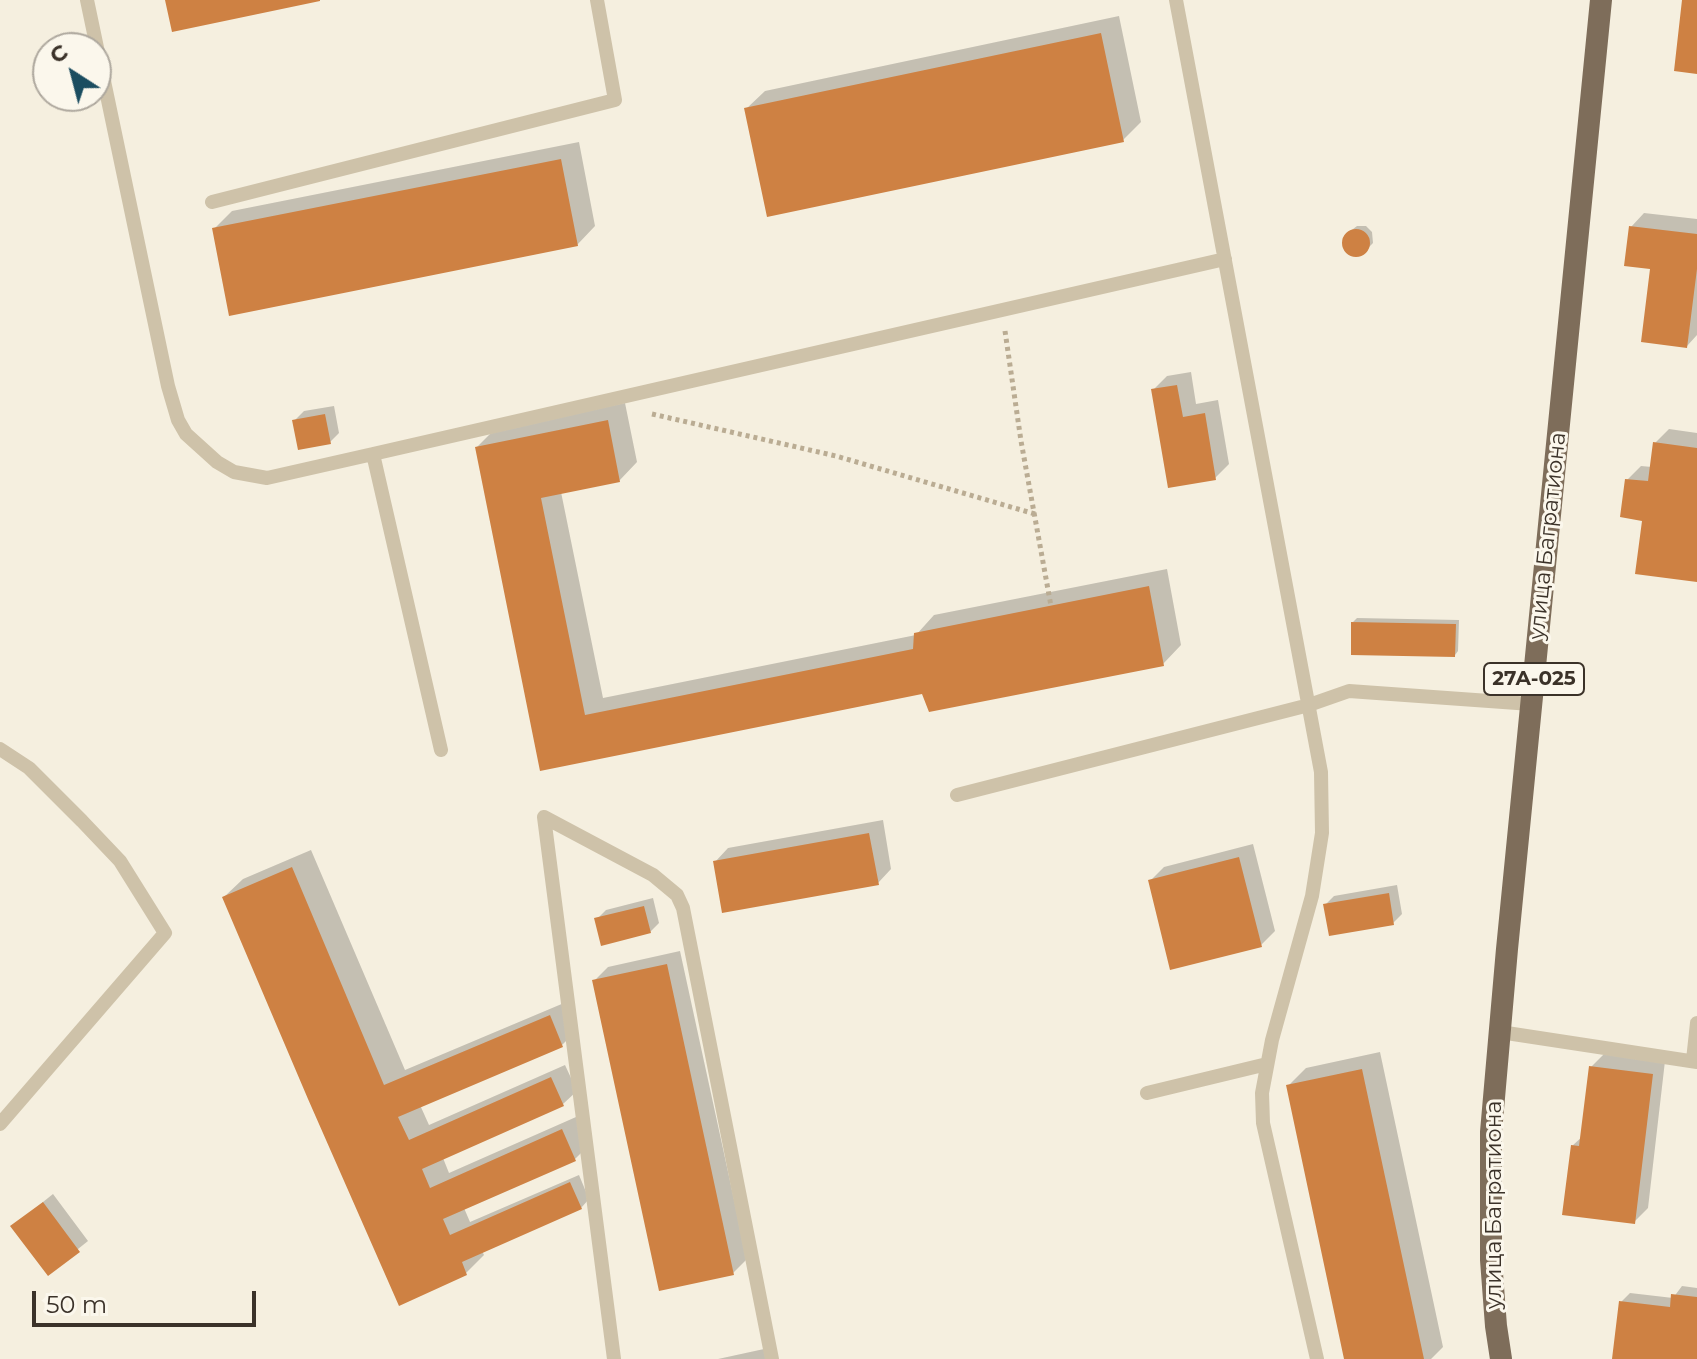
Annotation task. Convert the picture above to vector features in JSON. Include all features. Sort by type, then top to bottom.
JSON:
[{"type":"main road","name":"улица Багратиона","points":[[1501,1359],[1491,1260],[1491,1132],[1601,0]]},
{"type":"lane","points":[[87,0],[168,386],[178,420],[186,434],[217,462],[234,472],[267,478],[1225,259]]},
{"type":"lane","points":[[212,202],[615,100],[597,0]]},
{"type":"lane","points":[[1176,0],[1321,772],[1322,833],[1312,896],[1262,1093],[1263,1123],[1317,1359]]},
{"type":"lane","points":[[373,454],[441,750]]},
{"type":"lane","points":[[957,795],[1309,705],[1349,691],[1531,704]]},
{"type":"lane","points":[[0,749],[29,768],[120,861],[165,933],[0,1124]]},
{"type":"lane","points":[[614,1359],[544,817],[653,875],[677,895],[683,908],[772,1359]]},
{"type":"lane","points":[[1500,1032],[1695,1061],[1697,1023]]},
{"type":"lane","points":[[1147,1093],[1267,1064]]},
{"type":"path","points":[[1002,310],[1051,606]]},
{"type":"path","points":[[619,398],[651,414],[836,456],[1035,514]]},
{"type":"building","points":[[165,0],[320,0],[320,1],[172,32]]},
{"type":"building","points":[[1682,0],[1697,0],[1697,74],[1674,71]]},
{"type":"building","points":[[1101,33],[1124,142],[767,217],[744,108]]},
{"type":"building","points":[[561,159],[578,246],[229,316],[212,228]]},
{"type":"building","points":[[1629,226],[1697,234],[1697,269],[1687,348],[1641,342],[1650,269],[1624,266]]},
{"type":"building","points":[[1356,229],[1366,233],[1370,243],[1366,253],[1356,257],[1346,253],[1342,243],[1346,233]]},
{"type":"building","points":[[1177,385],[1183,417],[1205,413],[1216,480],[1168,488],[1151,389]]},
{"type":"building","points":[[325,414],[331,444],[298,450],[292,420]]},
{"type":"building","points":[[608,420],[620,482],[541,498],[585,715],[913,649],[914,633],[1149,586],[1164,666],[929,712],[922,694],[540,771],[475,447]]},
{"type":"building","points":[[1653,442],[1697,448],[1697,582],[1635,574],[1642,521],[1620,517],[1625,479],[1648,481]]},
{"type":"building","points":[[1351,622],[1456,624],[1455,657],[1351,655]]},
{"type":"building","points":[[869,833],[879,885],[722,913],[713,861]]},
{"type":"building","points":[[1239,857],[1262,947],[1170,970],[1148,880]]},
{"type":"building","points":[[292,867],[384,1085],[550,1015],[563,1047],[398,1117],[409,1140],[551,1077],[564,1106],[422,1169],[430,1188],[562,1129],[576,1161],[443,1219],[450,1235],[570,1182],[582,1209],[462,1262],[467,1275],[399,1306],[222,897]]},
{"type":"building","points":[[1389,893],[1394,925],[1329,936],[1323,904]]},
{"type":"building","points":[[644,906],[651,933],[601,946],[594,918]]},
{"type":"building","points":[[667,964],[734,1275],[659,1291],[592,980]]},
{"type":"building","points":[[1589,1066],[1653,1074],[1635,1224],[1562,1215],[1571,1145],[1579,1146]]},
{"type":"building","points":[[1362,1069],[1424,1359],[1344,1359],[1286,1085]]},
{"type":"building","points":[[43,1202],[80,1252],[48,1276],[10,1226]]},
{"type":"building","points":[[1671,1294],[1697,1297],[1697,1359],[1612,1359],[1619,1301],[1670,1307]]}]
